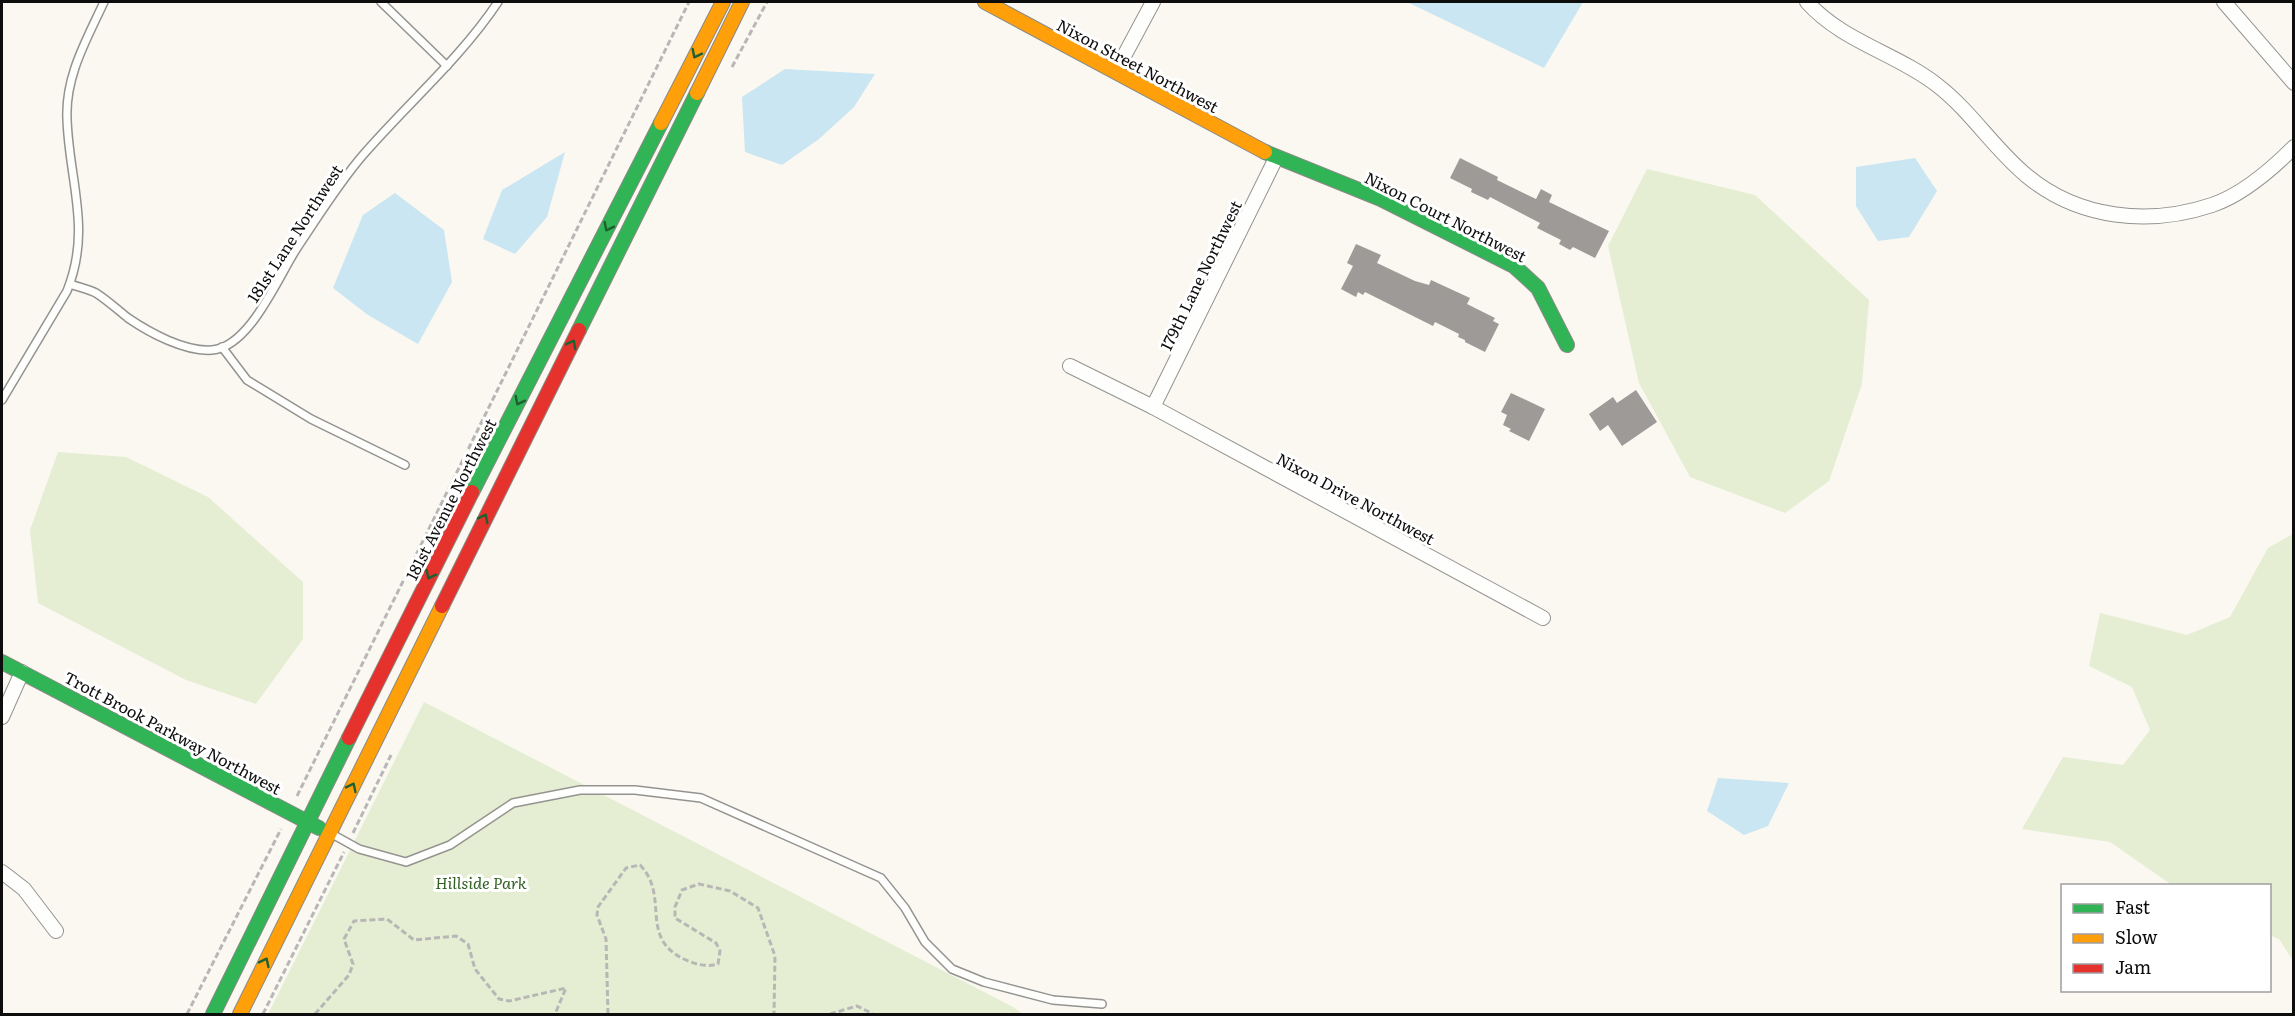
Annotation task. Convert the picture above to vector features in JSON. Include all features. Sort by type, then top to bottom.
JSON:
[{"type":"main road","name":"181st Avenue Northwest","points":[[213,1014],[402,630],[723,2]]},
{"type":"main road","points":[[240,1014],[742,2]]},
{"type":"main road","name":"Nixon Street Northwest","points":[[986,2],[1276,158]]},
{"type":"main road","name":"Nixon Court Northwest","points":[[1276,158],[1299,169],[1381,199],[1514,266],[1538,288],[1567,345]]},
{"type":"main road","name":"Trott Brook Parkway Northwest","points":[[2,662],[329,833]]},
{"type":"street","points":[[1116,71],[1153,2]]},
{"type":"street","points":[[1808,2],[1820,16],[1839,30],[1924,74],[1948,93],[2005,157],[2029,177],[2062,198],[2098,212],[2133,218],[2172,214],[2214,205],[2244,188],[2294,147]]},
{"type":"street","points":[[2224,2],[2294,83]]},
{"type":"street","name":"179th Lane Northwest","points":[[1153,406],[1276,158]]},
{"type":"street","points":[[1070,366],[1153,406]]},
{"type":"street","name":"Nixon Drive Northwest","points":[[1153,406],[1543,618]]},
{"type":"street","points":[[2,717],[22,672]]},
{"type":"street","points":[[2,872],[24,890],[56,931]]},
{"type":"lane","points":[[2,400],[70,284],[80,238],[78,194],[67,119],[68,92],[82,47],[104,2]]},
{"type":"lane","points":[[381,2],[447,66]]},
{"type":"lane","name":"181st Lane Northwest","points":[[222,347],[244,334],[348,173],[447,66],[498,2]]},
{"type":"lane","points":[[70,284],[96,294],[131,320],[183,345],[199,350],[222,347],[248,380],[311,419],[405,465]]},
{"type":"lane","points":[[329,833],[359,849],[406,862],[450,845],[513,803],[580,790],[634,790],[701,798],[881,878],[905,908],[925,942],[952,969],[984,982],[1053,1000],[1102,1005]]},
{"type":"path","points":[[299,790],[689,2]]},
{"type":"path","points":[[187,1014],[279,833]]},
{"type":"path","points":[[608,1014],[606,939],[597,915],[598,907],[626,868],[640,865],[650,876],[656,894],[656,921],[659,937],[671,953],[692,963],[710,966],[718,964],[720,951],[716,943],[675,918],[675,907],[682,890],[699,884],[730,891],[758,908],[775,956],[774,1014]]},
{"type":"path","points":[[315,1014],[349,975],[352,964],[344,939],[354,921],[387,919],[414,940],[456,936],[468,944],[476,969],[499,999],[509,1001],[567,988],[555,1014]]},
{"type":"path","points":[[830,1014],[857,1006],[873,1014]]},
{"type":"green space","points":[[1647,169],[1755,195],[1869,300],[1862,384],[1829,481],[1785,513],[1690,477],[1639,383],[1608,246]]},
{"type":"green space","points":[[58,452],[126,457],[208,497],[303,582],[303,639],[256,704],[186,680],[38,603],[30,530]]},
{"type":"green space","points":[[2293,534],[2293,961],[2280,940],[2271,936],[2271,884],[2171,884],[2110,842],[2022,829],[2063,757],[2123,765],[2150,730],[2132,687],[2089,666],[2100,613],[2187,635],[2230,617],[2268,548]]},
{"type":"green space","name":"Hillside Park","points":[[424,702],[1013,1007],[1023,1014],[268,1014]]},
{"type":"water","points":[[1407,2],[1583,2],[1544,68]]},
{"type":"water","points":[[785,69],[875,74],[854,107],[819,139],[782,165],[745,152],[742,97]]},
{"type":"water","points":[[565,152],[547,217],[515,254],[483,239],[502,190]]},
{"type":"water","points":[[1915,158],[1937,191],[1909,237],[1878,241],[1856,206],[1856,167]]},
{"type":"water","points":[[395,193],[444,230],[452,282],[418,344],[368,315],[333,288],[363,215]]},
{"type":"water","points":[[1718,778],[1789,783],[1768,826],[1744,835],[1707,811]]},
{"type":"building","points":[[1460,158],[1536,199],[1541,189],[1552,195],[1549,202],[1609,231],[1595,258],[1573,247],[1570,250],[1559,244],[1561,240],[1537,228],[1540,223],[1490,197],[1488,200],[1471,192],[1472,189],[1450,178]]},
{"type":"building","points":[[1356,244],[1381,255],[1377,263],[1415,281],[1429,285],[1431,280],[1470,298],[1467,304],[1495,318],[1493,321],[1499,324],[1485,352],[1465,342],[1458,337],[1459,334],[1435,322],[1433,326],[1365,292],[1363,295],[1358,292],[1356,297],[1341,289],[1353,266],[1347,263]]},
{"type":"building","points":[[1636,390],[1657,422],[1622,446],[1608,425],[1600,431],[1589,414],[1613,397],[1617,403]]},
{"type":"building","points":[[1511,393],[1545,409],[1529,441],[1509,431],[1511,429],[1503,425],[1507,415],[1501,412]]},
{"type":"traffic: fast","points":[[579,330],[697,93]]},
{"type":"traffic: fast","points":[[472,492],[661,123]]},
{"type":"traffic: fast","points":[[1265,152],[1381,199],[1514,266],[1538,288],[1567,345]]},
{"type":"traffic: fast","points":[[2,662],[319,828]]},
{"type":"traffic: fast","points":[[213,1014],[349,738]]},
{"type":"traffic: slow","points":[[661,123],[723,2]]},
{"type":"traffic: slow","points":[[697,93],[742,2]]},
{"type":"traffic: slow","points":[[985,2],[1265,152]]},
{"type":"traffic: slow","points":[[240,1014],[442,606]]},
{"type":"traffic: jam","points":[[442,606],[579,330]]},
{"type":"traffic: jam","points":[[349,738],[472,492]]}]
